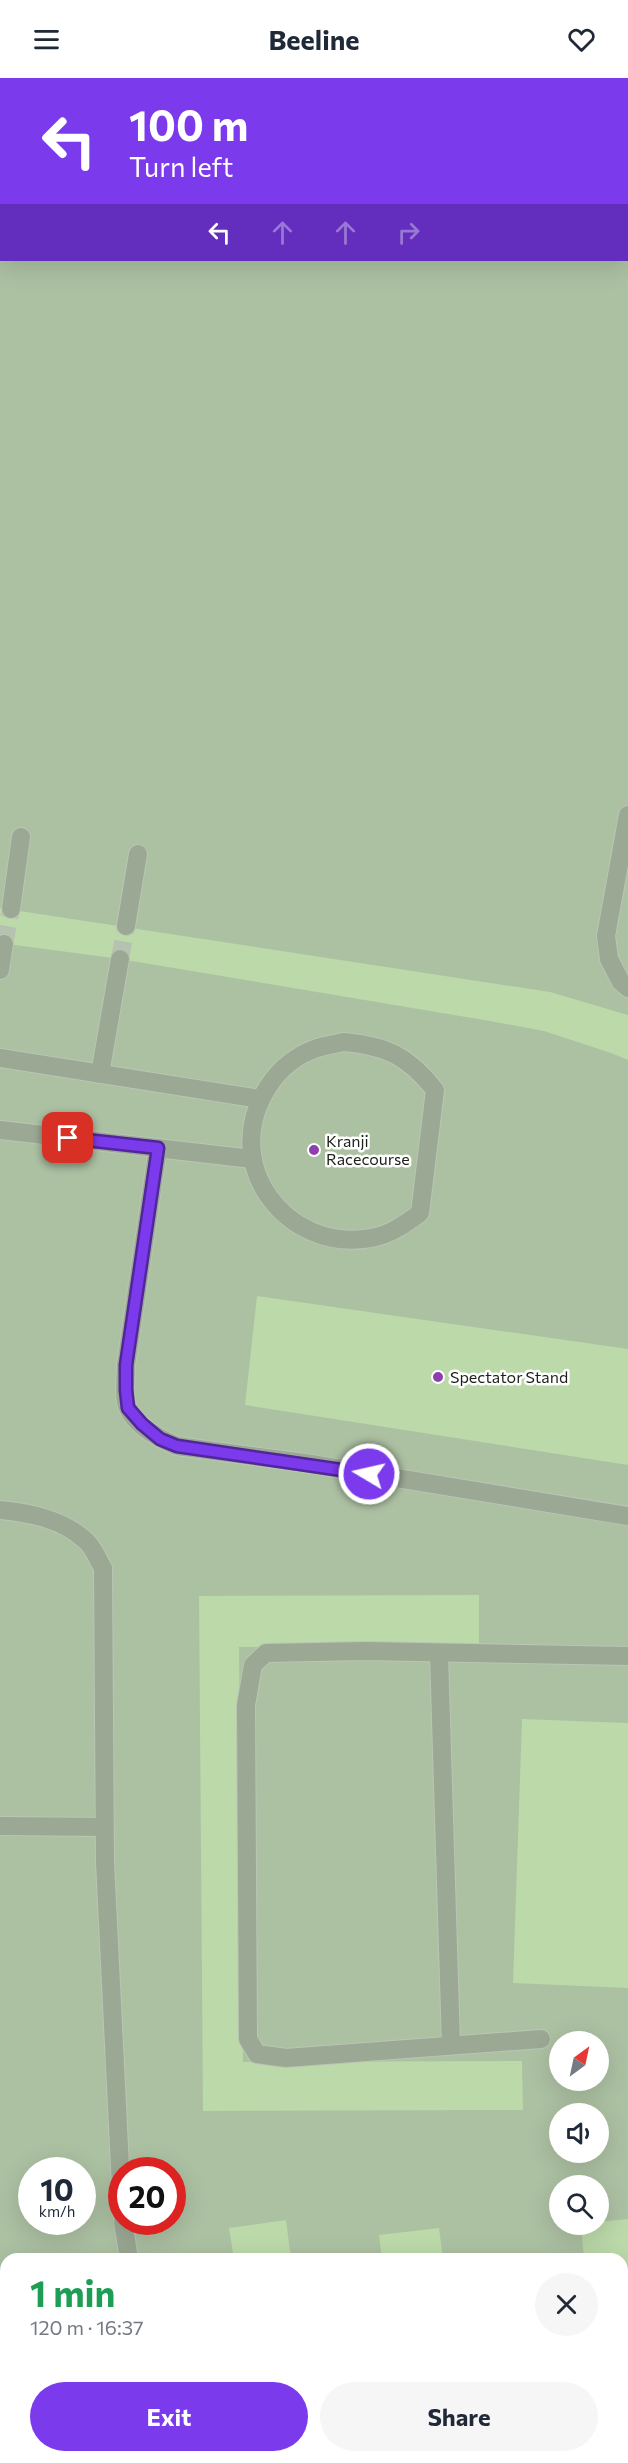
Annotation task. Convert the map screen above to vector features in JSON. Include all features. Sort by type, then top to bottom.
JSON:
[{"type":"street","points":[[628,815],[606,936],[609,959],[621,982],[628,988]]},
{"type":"street","points":[[10,909],[21,837]]},
{"type":"street","points":[[126,926],[138,854]]},
{"type":"street","points":[[0,970],[4,944]]},
{"type":"street","points":[[100,1074],[120,959]]},
{"type":"street","points":[[344,1042],[371,1045],[396,1054],[418,1069],[435,1090],[420,1213],[398,1228],[374,1238],[346,1241],[320,1236],[296,1224],[276,1207],[260,1185],[252,1160],[250,1139],[253,1118],[260,1099],[274,1077],[294,1059],[344,1042]]},
{"type":"street","points":[[0,1058],[260,1099]]},
{"type":"street","points":[[0,1130],[252,1160]]},
{"type":"street","points":[[158,1148],[126,1365],[126,1390],[128,1408],[160,1439],[177,1446],[305,1463],[628,1516]]},
{"type":"street","points":[[0,1510],[28,1513],[62,1524],[87,1541],[103,1568],[104,1827],[120,2157]]},
{"type":"street","points":[[541,2039],[286,2058],[257,2054],[248,2039],[246,1706],[253,1665],[266,1653],[365,1651],[628,1656]]},
{"type":"street","points":[[439,1654],[451,2045]]},
{"type":"street","points":[[0,1826],[104,1827]]},
{"type":"street","points":[[125,2235],[128,2253]]},
{"type":"green space","name":"Kranji Racecourse","points":[[0,261],[628,261],[628,2253],[0,2253]]},
{"type":"building","points":[[0,908],[550,992],[628,1015],[628,1060],[544,1031],[120,959],[0,943]]},
{"type":"building","name":"Spectator Stand","points":[[257,1296],[628,1349],[628,1465],[245,1405]]},
{"type":"building","points":[[479,1595],[479,1646],[239,1647],[243,2062],[522,2061],[523,2110],[203,2111],[199,1596]]},
{"type":"building","points":[[522,1719],[628,1723],[628,1988],[513,1983]]},
{"type":"building","points":[[628,2219],[628,2253],[583,2253],[582,2235],[609,2235],[609,2221]]},
{"type":"building","points":[[286,2220],[290,2253],[233,2253],[229,2228]]},
{"type":"building","points":[[439,2228],[442,2253],[381,2253],[379,2235]]},
{"type":"tunnel","points":[[4,944],[11,909]]},
{"type":"tunnel","points":[[120,959],[126,926]]},
{"type":"place","name":"Kranji Racecourse","points":[[314,1150]]},
{"type":"place","name":"Spectator Stand","points":[[438,1377]]},
{"type":"route","points":[[68,1138],[158,1148],[126,1365],[128,1408],[142,1424],[160,1439],[177,1446],[369,1474]]}]
